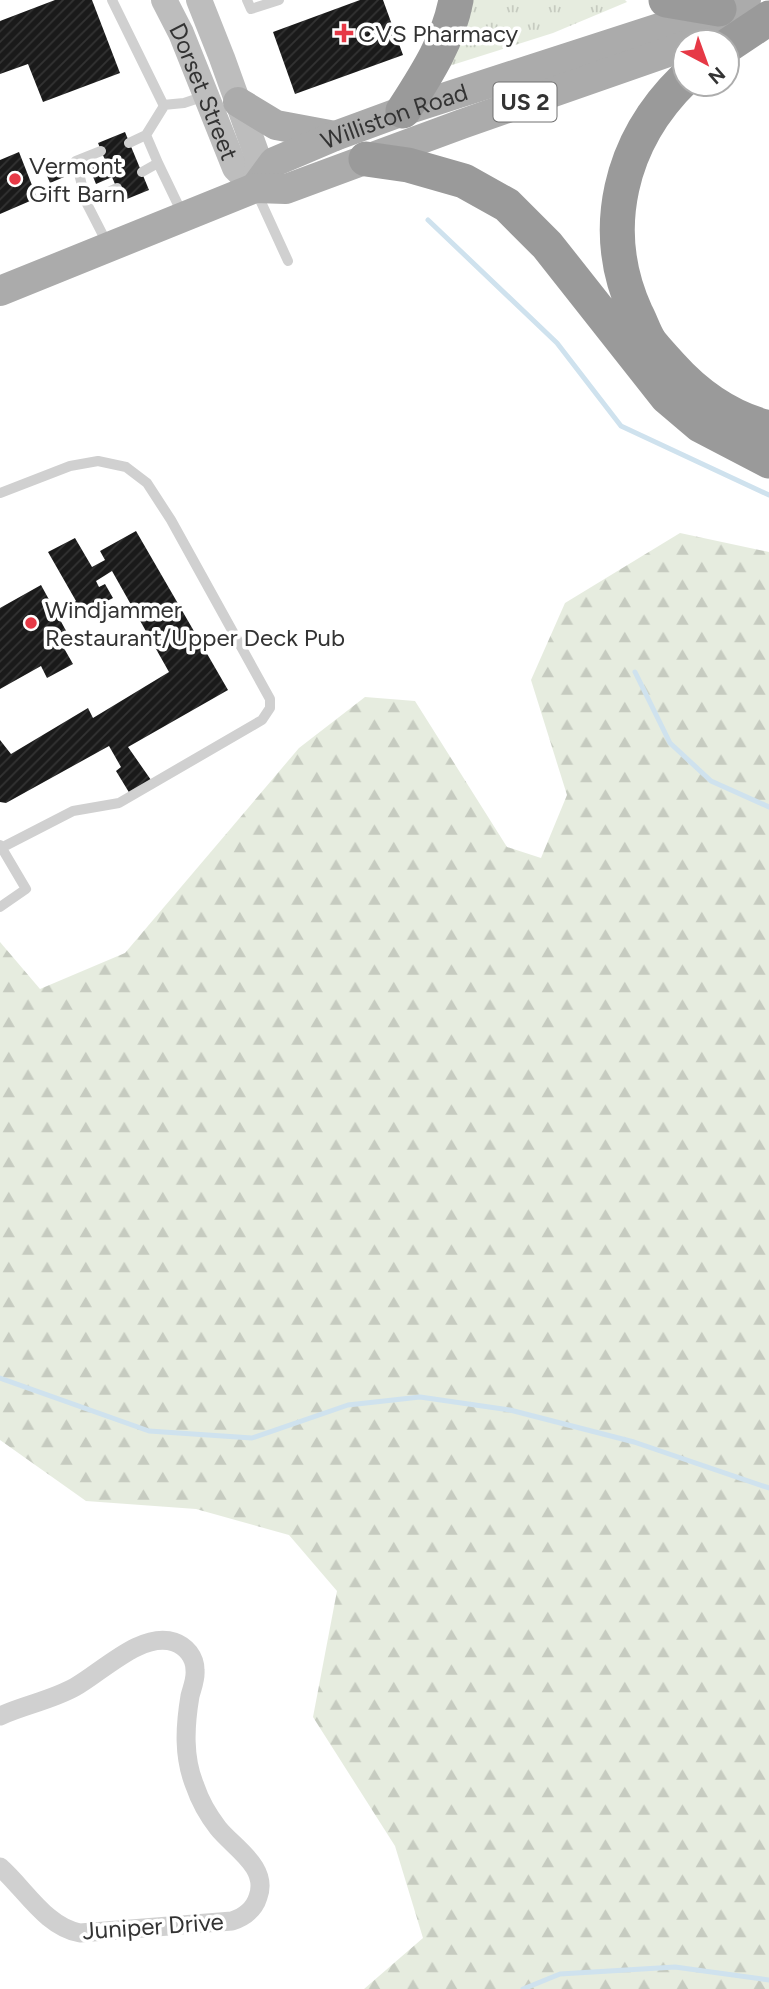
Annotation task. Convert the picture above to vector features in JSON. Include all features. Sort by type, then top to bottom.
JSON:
[{"type":"highway","points":[[403,111],[443,46],[456,0]]},
{"type":"highway","points":[[666,0],[733,4]]},
{"type":"highway","points":[[741,36],[769,16]]},
{"type":"highway","points":[[671,93],[655,111],[639,136],[622,186],[616,234],[625,288],[650,342],[684,380],[722,409],[769,428]]},
{"type":"highway","points":[[366,159],[408,165],[464,181],[507,205],[547,245],[667,397],[700,425],[769,461]]},
{"type":"main road","name":"Dorset Street","points":[[164,0],[181,33],[234,168],[255,188]]},
{"type":"main road","name":"Dorset Street","points":[[199,0],[258,158],[255,188]]},
{"type":"main road","name":"Williston Road","points":[[255,188],[274,162],[335,136],[403,111],[733,4]]},
{"type":"main road","points":[[735,28],[769,16]]},
{"type":"main road","name":"Williston Road","points":[[0,291],[255,188],[286,189],[671,51]]},
{"type":"main road","points":[[238,102],[276,125],[335,136]]},
{"type":"street","name":"Juniper Drive","points":[[0,1716],[74,1688],[142,1645],[161,1640],[182,1646],[192,1656],[195,1670],[186,1738],[190,1773],[211,1819],[256,1868],[260,1888],[254,1907],[244,1916],[232,1921],[80,1933],[54,1922],[0,1867]]},
{"type":"lane","points":[[113,0],[164,106],[146,135],[129,143]]},
{"type":"lane","points":[[247,0],[251,9],[279,0]]},
{"type":"lane","points":[[163,105],[184,103],[206,96]]},
{"type":"lane","points":[[146,135],[184,217]]},
{"type":"lane","points":[[101,151],[76,161],[86,202],[109,247]]},
{"type":"lane","points":[[142,172],[158,163]]},
{"type":"lane","points":[[86,202],[117,188]]},
{"type":"lane","points":[[255,188],[288,261]]},
{"type":"lane","points":[[0,493],[70,466],[98,461],[126,467],[147,483],[171,520],[270,699],[270,708],[262,720],[119,803],[73,811],[1,846],[26,890],[0,906]]},
{"type":"green space","points":[[469,0],[627,2],[553,33],[449,66]]},
{"type":"green space","points":[[680,533],[769,552],[769,1989],[364,1989],[423,1938],[395,1846],[313,1717],[337,1591],[289,1535],[196,1509],[86,1501],[0,1440],[0,942],[40,989],[125,953],[299,748],[365,697],[415,701],[507,847],[541,858],[567,795],[531,680],[565,603]]},
{"type":"building","points":[[55,0],[92,0],[120,73],[43,102],[28,64],[0,74],[0,21]]},
{"type":"building","name":"CVS Pharmacy","points":[[360,0],[383,0],[403,55],[295,94],[273,32]]},
{"type":"building","points":[[125,132],[149,190],[122,201],[112,177],[96,184],[89,167],[105,160],[98,143]]},
{"type":"building","name":"Vermont Gift Barn","points":[[19,152],[37,198],[0,214],[0,160]]},
{"type":"building","points":[[58,162],[64,177],[50,183],[44,168]]},
{"type":"building","points":[[136,531],[228,690],[128,747],[151,780],[130,794],[116,771],[121,767],[109,746],[6,803],[0,802],[0,740],[11,754],[88,708],[93,718],[169,672],[112,571],[96,581],[99,587],[105,584],[113,598],[94,612],[93,608],[80,616],[73,603],[76,601],[48,552],[75,538],[92,567],[105,560],[100,551]]},
{"type":"building","name":"Windjammer Restaurant/Upper Deck Pub","points":[[41,585],[70,638],[61,643],[73,664],[47,678],[41,666],[0,689],[0,608]]},
{"type":"waterway","points":[[428,220],[557,343],[621,426],[769,495]]},
{"type":"waterway","points":[[635,672],[670,743],[711,781],[769,807]]},
{"type":"waterway","points":[[0,1378],[149,1431],[252,1438],[348,1405],[420,1397],[510,1410],[634,1442],[769,1488]]},
{"type":"waterway","points":[[523,1989],[560,1974],[675,1967],[769,1980]]},
{"type":"place","name":"CVS Pharmacy","points":[[344,33]]},
{"type":"place","name":"Vermont Gift Barn","points":[[15,179]]},
{"type":"place","name":"Windjammer Restaurant/Upper Deck Pub","points":[[31,623]]}]
